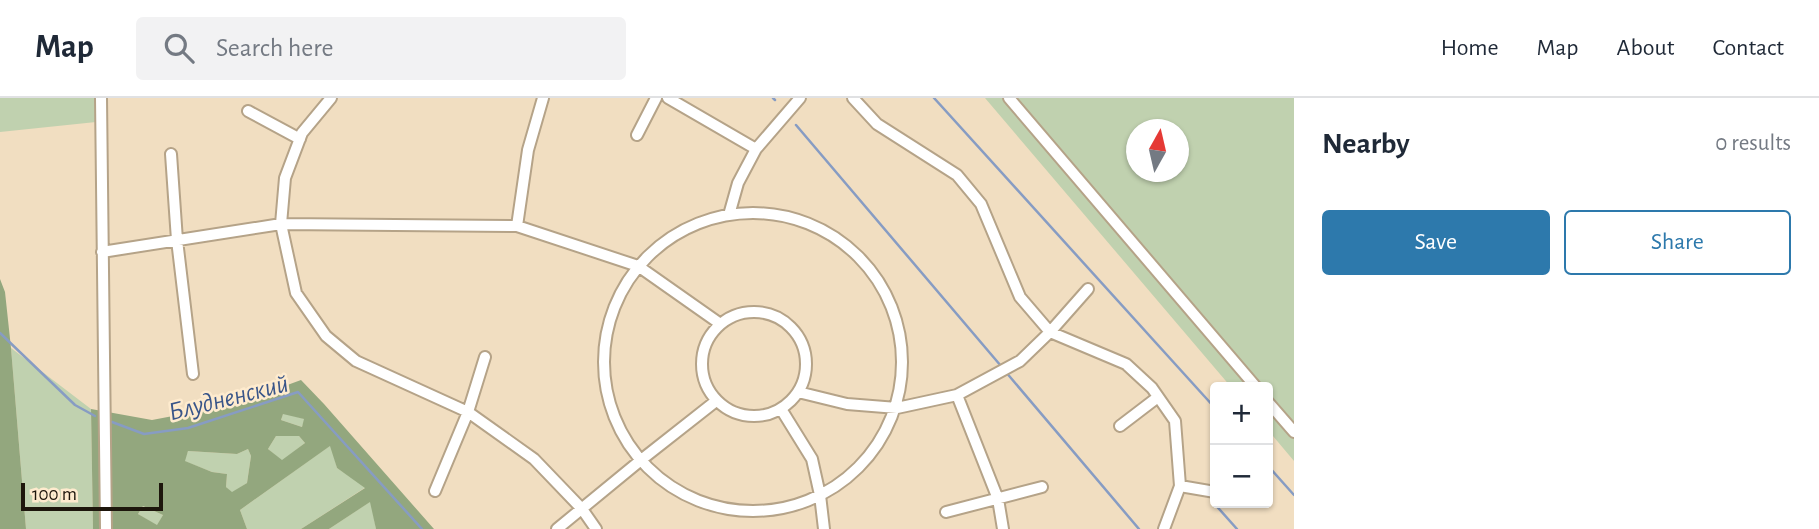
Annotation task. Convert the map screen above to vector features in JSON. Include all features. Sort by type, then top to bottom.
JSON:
[{"type":"street","points":[[100,98],[106,529]]},
{"type":"street","points":[[331,98],[302,133],[285,178],[281,223],[296,293],[326,336],[356,362],[468,412],[534,459],[582,509],[596,529]]},
{"type":"street","points":[[517,226],[528,150],[543,98]]},
{"type":"street","points":[[637,135],[656,98]]},
{"type":"street","points":[[668,98],[756,149]]},
{"type":"street","points":[[729,215],[738,183],[756,149],[800,98]]},
{"type":"street","points":[[853,98],[877,124],[957,175],[981,204],[1020,297],[1050,331],[1126,364],[1152,388],[1175,421],[1180,486],[1164,529]]},
{"type":"street","points":[[1009,98],[1252,382]]},
{"type":"street","points":[[248,111],[300,139]]},
{"type":"street","points":[[172,153],[177,240],[193,374]]},
{"type":"street","points":[[760,212],[805,221],[845,243],[877,276],[897,318],[904,363],[897,408],[875,451],[841,485],[797,506],[750,513],[702,504],[660,481],[628,445],[608,402],[603,354],[613,307],[638,266],[672,235],[714,217],[729,215],[760,212]]},
{"type":"street","points":[[102,252],[281,223],[517,226],[638,266],[719,323]]},
{"type":"street","points":[[798,392],[847,404],[897,408],[957,395],[1020,361],[1088,289]]},
{"type":"street","points":[[751,311],[769,313],[784,321],[797,333],[804,349],[806,366],[803,383],[798,392],[780,409],[764,415],[747,416],[730,411],[716,401],[706,387],[701,370],[702,353],[708,337],[719,323],[734,314],[751,311]]},
{"type":"street","points":[[435,491],[468,412],[485,357]]},
{"type":"street","points":[[957,395],[998,499],[1003,529]]},
{"type":"street","points":[[1120,426],[1158,397]]},
{"type":"street","points":[[557,529],[716,401]]},
{"type":"street","points":[[1273,407],[1294,432]]},
{"type":"street","points":[[780,409],[812,459],[824,529]]},
{"type":"street","points":[[1180,486],[1210,491]]},
{"type":"street","points":[[946,512],[1042,487]]},
{"type":"green space","points":[[0,98],[95,98],[96,122],[0,132]]},
{"type":"green space","points":[[985,98],[1294,98],[1294,461],[1273,436],[1273,382],[1227,382]]},
{"type":"green space","points":[[0,279],[5,292],[11,348],[26,529],[0,529]]},
{"type":"green space","points":[[11,348],[91,409],[93,529],[26,529]]},
{"type":"green space","points":[[301,380],[434,529],[376,529],[370,502],[329,529],[301,529],[365,488],[337,468],[330,446],[240,510],[247,529],[93,529],[91,409],[152,420],[236,404]],"holes":[[[283,414],[304,419],[302,427],[281,420]],[[276,436],[299,436],[305,443],[282,460],[268,449]],[[248,449],[251,456],[247,483],[232,492],[226,487],[227,474],[212,472],[185,461],[188,451],[237,454]],[[143,506],[163,515],[157,525],[138,514]]]},
{"type":"green space","points":[[283,413],[305,419],[302,427],[281,420]]},
{"type":"green space","points":[[276,436],[299,436],[305,443],[282,461],[268,449]]},
{"type":"green space","points":[[331,445],[337,468],[366,487],[301,529],[247,529],[240,510]]},
{"type":"green space","points":[[248,449],[251,456],[247,483],[232,493],[226,487],[227,474],[212,472],[184,461],[188,451],[237,454]]},
{"type":"green space","points":[[371,501],[376,529],[329,529]]},
{"type":"green space","points":[[143,506],[163,515],[157,526],[138,514]]},
{"type":"waterway","points":[[934,98],[1210,402]]},
{"type":"waterway","points":[[796,125],[1001,366]]},
{"type":"waterway","name":"Блудненский","points":[[0,333],[75,405],[95,416]]},
{"type":"waterway","points":[[1005,371],[1139,529]]},
{"type":"waterway","name":"Блудненский","points":[[112,422],[144,434],[188,428],[298,392],[422,529]]},
{"type":"waterway","points":[[1273,472],[1294,495]]},
{"type":"waterway","points":[[1218,508],[1237,529]]}]
